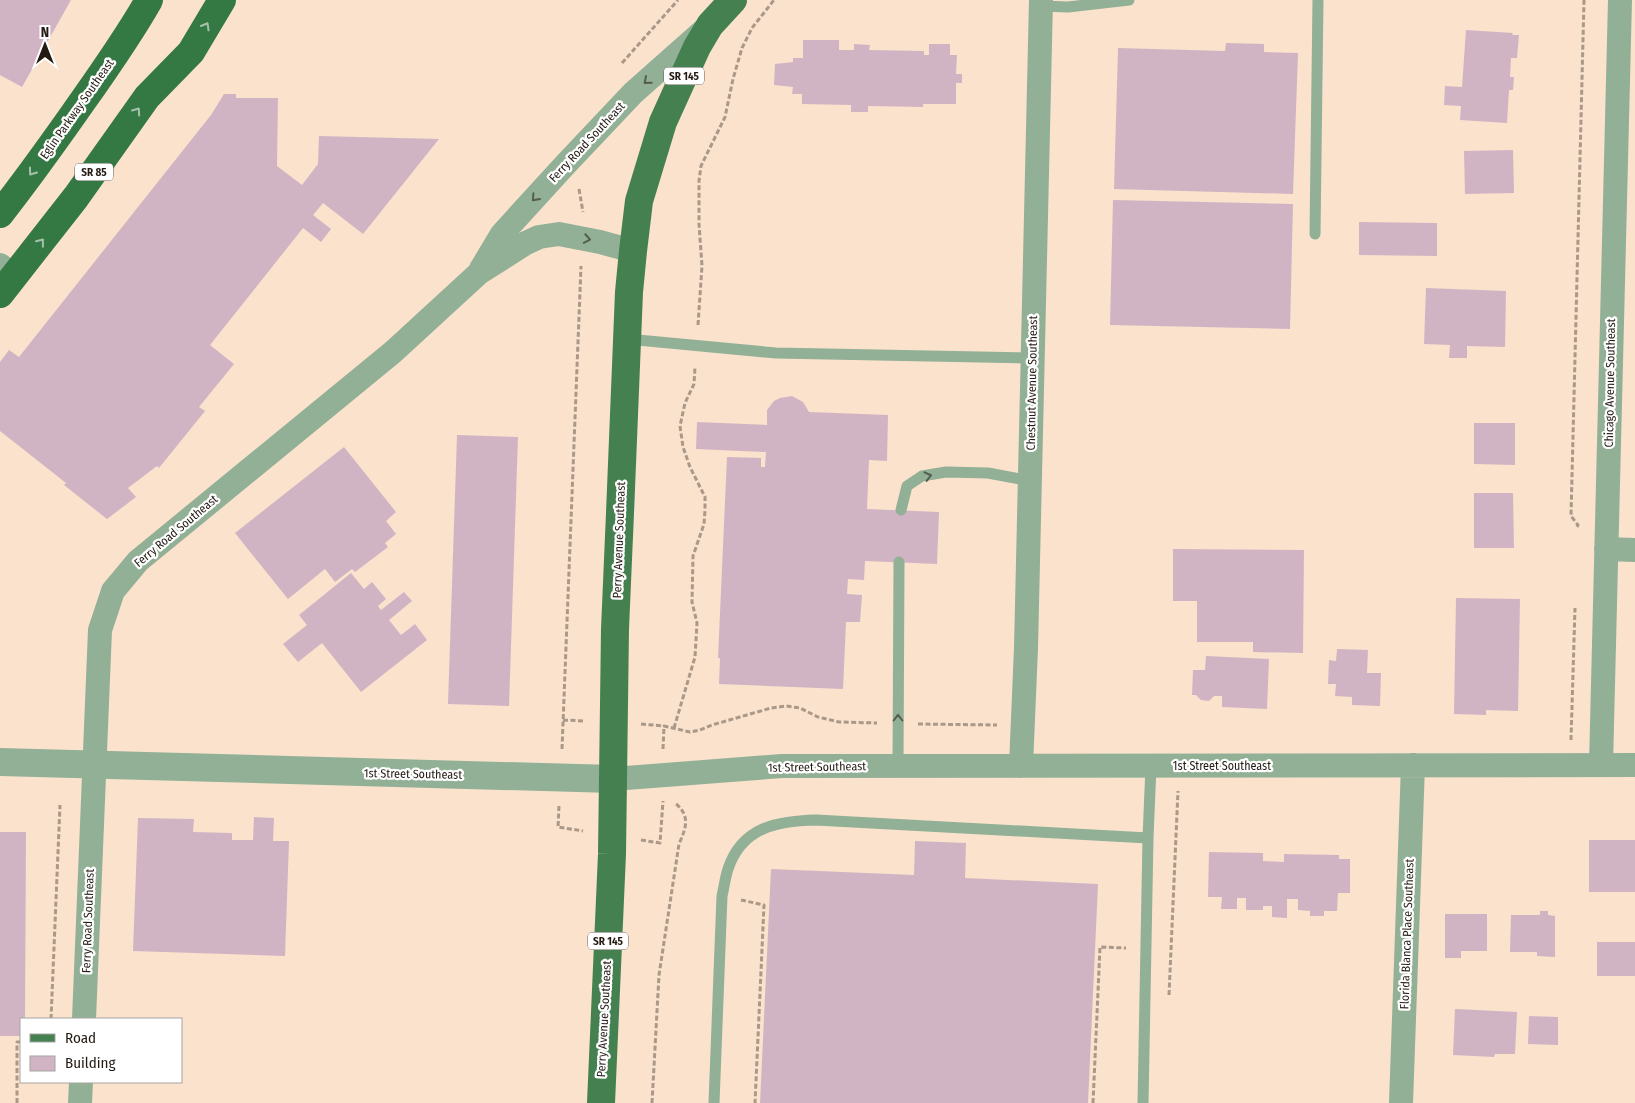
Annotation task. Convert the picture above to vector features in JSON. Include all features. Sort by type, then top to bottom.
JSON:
[{"type":"highway","name":"Eglin Parkway Southeast","points":[[0,214],[29,177],[100,77],[149,0]]},
{"type":"highway","name":"SR 85","points":[[5,278],[76,197],[147,97],[191,52],[222,0]]},
{"type":"main road","name":"Perry Avenue Southeast","points":[[600,1103],[612,836],[615,629],[629,292],[639,201],[663,122],[697,47],[710,25],[733,0]]},
{"type":"street","name":"Chicago Avenue Southeast","points":[[1601,765],[1620,0]]},
{"type":"street","name":"Chestnut Avenue Southeast","points":[[1022,766],[1041,3]]},
{"type":"street","name":"Ferry Road Southeast","points":[[479,273],[502,234],[564,166],[633,93],[710,25]]},
{"type":"street","name":"Ferry Road Southeast","points":[[84,1018],[100,630],[113,591],[138,561],[393,352],[479,273],[526,243],[539,237],[559,234],[633,251]]},
{"type":"street","points":[[1606,549],[1635,550]]},
{"type":"street","name":"1st Street Southeast","points":[[0,762],[613,779],[782,766],[1635,765]]},
{"type":"street","name":"Florida Blanca Place Southeast","points":[[1401,1103],[1413,765]]},
{"type":"street","points":[[80,1103],[81,1083]]},
{"type":"lane","points":[[1041,3],[1068,7],[1129,0]]},
{"type":"lane","points":[[1315,234],[1318,0]]},
{"type":"lane","points":[[627,339],[776,353],[1032,358]]},
{"type":"lane","points":[[900,510],[908,486],[922,476],[946,472],[988,473],[1030,481]]},
{"type":"lane","points":[[898,766],[899,562]]},
{"type":"lane","points":[[1144,1103],[1148,838],[1151,766]]},
{"type":"lane","points":[[714,1103],[722,896],[728,869],[736,852],[750,835],[770,825],[816,820],[1148,838]]},
{"type":"path","points":[[622,64],[678,0]]},
{"type":"path","points":[[1577,534],[1578,525],[1571,516],[1584,0]]},
{"type":"path","points":[[564,166],[573,177],[580,192],[583,209],[558,827],[660,843],[663,797]]},
{"type":"path","points":[[1570,765],[1575,602]]},
{"type":"path","points":[[1150,790],[1178,789],[1168,997]]},
{"type":"path","points":[[52,1018],[60,805]]},
{"type":"path","points":[[722,896],[764,905],[755,1103]]},
{"type":"path","points":[[1093,1103],[1100,947],[1171,949]]},
{"type":"path","points":[[17,1103],[17,1042],[20,1042]]},
{"type":"building","points":[[0,0],[71,0],[22,87],[0,75]]},
{"type":"building","points":[[1466,30],[1519,35],[1517,58],[1511,58],[1510,77],[1514,77],[1513,90],[1509,90],[1507,123],[1460,120],[1461,106],[1444,105],[1445,86],[1462,87]]},
{"type":"building","points":[[803,40],[839,40],[839,50],[854,50],[854,44],[870,45],[869,50],[924,51],[924,55],[929,55],[929,44],[950,44],[950,55],[957,55],[956,74],[962,74],[962,83],[956,83],[956,104],[923,104],[923,107],[868,106],[868,112],[851,112],[851,105],[802,104],[802,94],[792,94],[793,87],[774,85],[775,64],[793,62],[793,58],[803,58]]},
{"type":"building","points":[[1226,43],[1264,44],[1264,52],[1298,53],[1293,194],[1114,189],[1118,48],[1225,51]]},
{"type":"building","points":[[224,94],[236,94],[236,98],[278,98],[277,166],[302,185],[318,164],[319,136],[439,139],[363,234],[323,203],[313,215],[331,229],[321,242],[303,228],[210,345],[234,364],[199,407],[205,411],[159,468],[157,466],[128,488],[136,497],[107,519],[64,485],[66,483],[0,431],[0,362],[9,350],[19,357],[211,115]]},
{"type":"building","points":[[1513,150],[1514,193],[1465,194],[1464,151]]},
{"type":"building","points":[[1113,200],[1293,204],[1290,329],[1110,325]]},
{"type":"building","points":[[1359,222],[1437,223],[1437,256],[1359,255]]},
{"type":"building","points":[[1426,288],[1506,291],[1505,347],[1467,346],[1467,358],[1449,358],[1450,345],[1424,344]]},
{"type":"building","points":[[792,396],[803,402],[809,412],[888,415],[887,461],[869,460],[867,509],[939,512],[937,564],[865,561],[864,580],[848,579],[847,594],[862,595],[860,622],[846,622],[843,689],[719,684],[720,658],[718,658],[727,457],[761,458],[761,467],[765,467],[766,452],[696,449],[697,422],[767,425],[767,410],[774,401]]},
{"type":"building","points":[[1474,423],[1515,423],[1515,465],[1474,464]]},
{"type":"building","points":[[457,435],[518,437],[509,706],[448,704]]},
{"type":"building","points":[[344,447],[396,512],[386,521],[396,534],[385,543],[388,547],[355,572],[352,569],[335,582],[325,569],[288,599],[235,533]]},
{"type":"building","points":[[1474,493],[1513,493],[1514,548],[1474,548]]},
{"type":"building","points":[[1173,549],[1304,550],[1303,653],[1253,652],[1253,642],[1197,642],[1197,601],[1173,601]]},
{"type":"building","points":[[351,573],[364,589],[372,582],[386,599],[378,606],[381,610],[404,592],[412,601],[389,620],[401,635],[415,624],[427,640],[361,692],[322,643],[298,662],[283,644],[307,625],[299,615]]},
{"type":"building","points":[[1456,598],[1520,599],[1518,711],[1486,710],[1486,715],[1454,714]]},
{"type":"building","points":[[1337,649],[1368,650],[1367,673],[1381,673],[1380,706],[1352,705],[1352,697],[1335,696],[1336,684],[1328,684],[1329,660],[1336,661]]},
{"type":"building","points":[[1206,656],[1269,659],[1267,709],[1222,707],[1222,696],[1214,696],[1209,701],[1201,700],[1196,695],[1192,695],[1193,670],[1205,670]]},
{"type":"building","points":[[254,817],[274,818],[273,841],[289,841],[285,956],[133,951],[138,818],[194,819],[193,832],[232,833],[232,840],[253,840]]},
{"type":"building","points":[[0,832],[26,832],[25,1018],[20,1018],[20,1036],[0,1036]]},
{"type":"building","points":[[1589,840],[1635,840],[1635,892],[1589,892]]},
{"type":"building","points":[[915,841],[966,843],[965,878],[1098,884],[1088,1103],[760,1103],[771,869],[914,875]]},
{"type":"building","points":[[1209,852],[1263,853],[1263,861],[1284,862],[1284,854],[1339,855],[1339,859],[1350,859],[1350,893],[1338,893],[1337,911],[1324,911],[1324,916],[1310,916],[1310,911],[1298,910],[1298,899],[1287,899],[1287,918],[1272,917],[1272,906],[1263,906],[1263,910],[1246,910],[1246,898],[1237,898],[1237,909],[1221,909],[1222,897],[1208,897]]},
{"type":"building","points":[[1540,911],[1548,911],[1548,915],[1555,916],[1555,957],[1537,956],[1537,952],[1510,952],[1511,915],[1540,915]]},
{"type":"building","points":[[1445,914],[1487,914],[1487,951],[1461,951],[1461,958],[1445,958]]},
{"type":"building","points":[[1597,942],[1635,942],[1635,976],[1597,976]]},
{"type":"building","points":[[1455,1009],[1517,1012],[1515,1054],[1495,1054],[1494,1057],[1453,1055]]},
{"type":"building","points":[[1529,1016],[1558,1017],[1558,1045],[1528,1044]]}]
